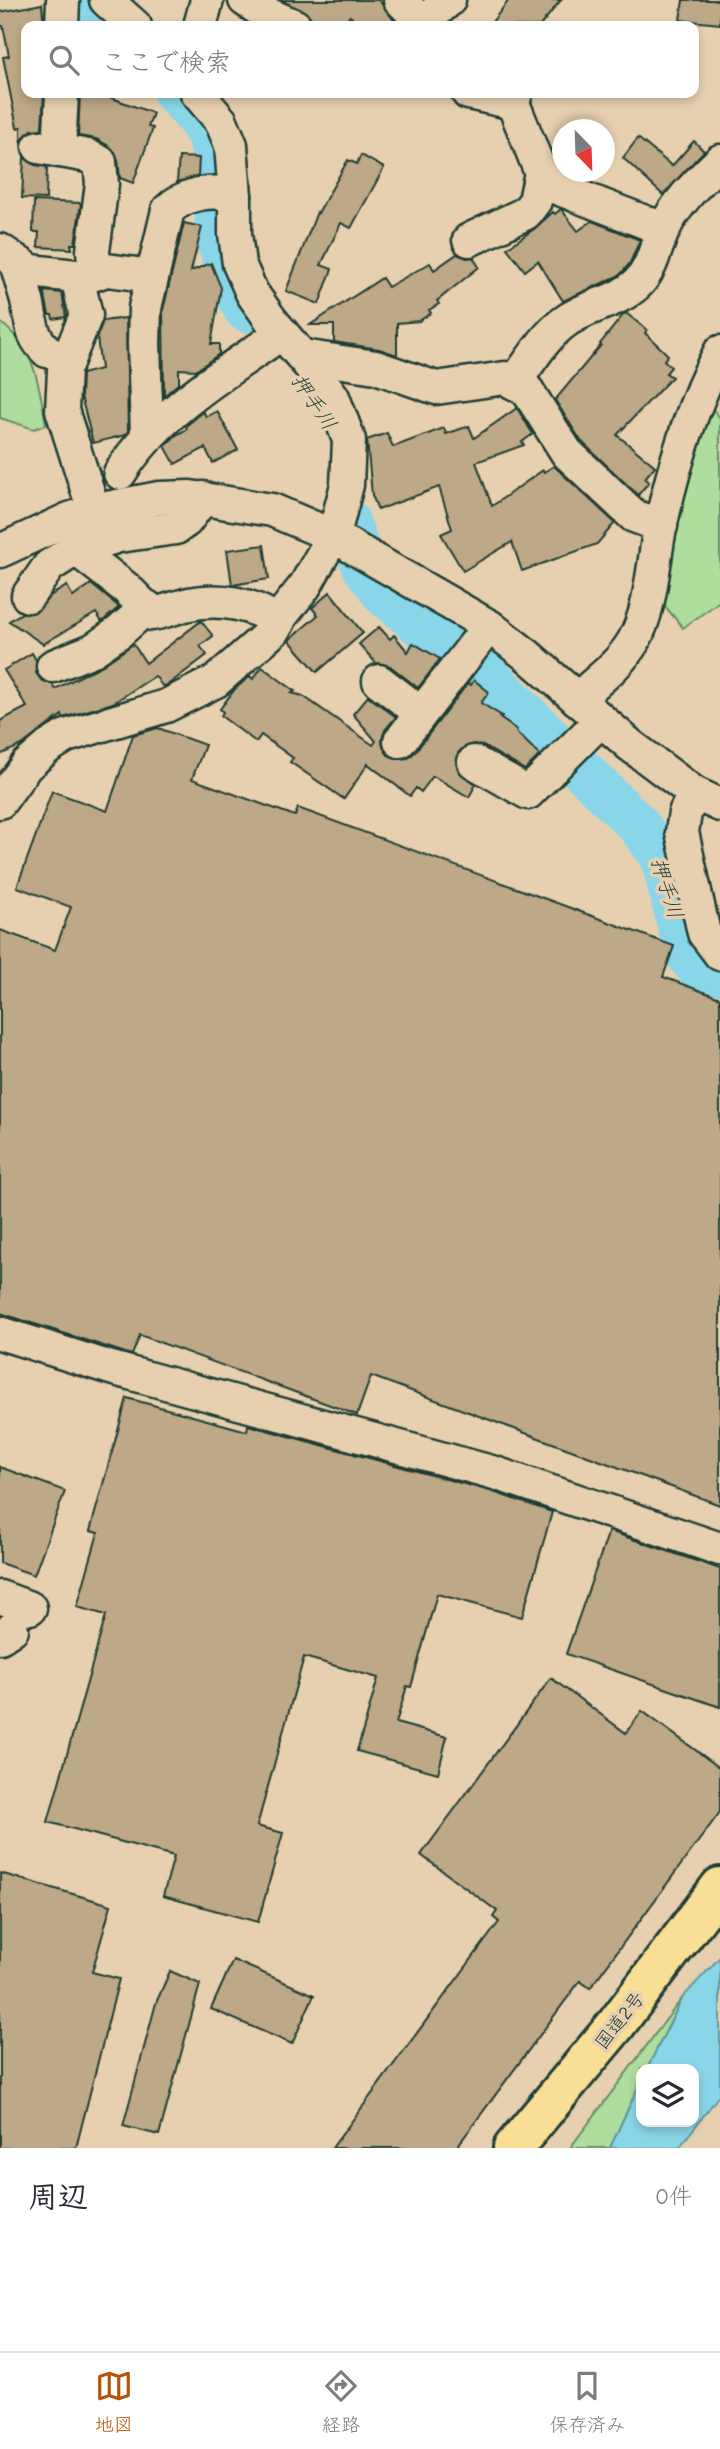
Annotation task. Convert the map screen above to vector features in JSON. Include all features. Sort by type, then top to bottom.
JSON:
[{"type":"highway","name":"国道2号","points":[[513,2148],[615,2026],[720,1887]]},
{"type":"street","points":[[62,21],[63,0]]},
{"type":"street","points":[[106,0],[129,21]]},
{"type":"street","points":[[201,21],[207,0]]},
{"type":"street","points":[[245,0],[284,21]]},
{"type":"street","points":[[400,0],[416,21]]},
{"type":"street","points":[[425,21],[449,0]]},
{"type":"street","points":[[61,98],[49,149],[88,156],[100,162],[102,184],[93,251],[86,275],[86,315],[64,370],[62,410],[94,511]]},
{"type":"street","points":[[0,802],[26,766],[66,736],[166,706],[216,681],[274,630],[305,586],[333,536],[347,485],[349,440],[333,397],[252,293],[239,264],[231,145],[221,121],[201,98]]},
{"type":"street","points":[[515,98],[541,173],[558,188],[663,229]]},
{"type":"street","points":[[515,382],[546,340],[563,323],[617,297],[637,284],[647,272],[663,229],[685,199],[720,161]]},
{"type":"street","points":[[469,240],[526,213],[535,201],[541,173]]},
{"type":"street","points":[[147,436],[145,308],[168,210],[177,201],[204,193],[226,192],[235,196]]},
{"type":"street","points":[[8,255],[31,271],[86,275],[107,270],[152,276]]},
{"type":"street","points":[[8,255],[28,305],[30,323],[47,351]]},
{"type":"street","points":[[120,472],[147,436],[205,388],[282,332]]},
{"type":"street","points":[[577,699],[621,659],[635,640],[645,611],[661,526],[682,444],[705,380],[720,352]]},
{"type":"street","points":[[302,356],[376,367],[436,388],[505,378],[515,382],[527,390],[566,453],[634,516],[661,526]]},
{"type":"street","points":[[0,551],[69,519],[94,511],[159,498],[203,498],[272,510],[333,536],[489,626],[528,656],[630,745],[707,799],[685,813],[682,832],[704,933],[720,954]]},
{"type":"street","points":[[28,596],[49,566],[76,549],[118,536],[176,528],[186,521],[203,498]]},
{"type":"street","points":[[76,549],[152,614],[189,604],[222,600],[265,612],[278,623]]},
{"type":"street","points":[[53,666],[93,650],[119,632],[147,607]]},
{"type":"street","points":[[400,741],[489,626]]},
{"type":"street","points":[[379,681],[421,713]]},
{"type":"street","points":[[474,762],[528,793],[601,720]]},
{"type":"street","points":[[0,1333],[111,1368],[495,1473],[720,1549]]},
{"type":"street","points":[[0,1597],[14,1625]]},
{"type":"green space","points":[[0,322],[21,343],[34,368],[46,425],[34,429],[0,418]]},
{"type":"green space","points":[[705,399],[720,418],[720,601],[683,628],[654,593]]},
{"type":"green space","points":[[683,1997],[650,2064],[636,2064],[636,2092],[610,2148],[570,2148]]},
{"type":"water","points":[[720,1957],[720,2094],[699,2122],[699,2064],[650,2064],[683,1997]]},
{"type":"water","points":[[636,2092],[636,2127],[695,2127],[679,2148],[610,2148]]},
{"type":"building","points":[[281,0],[379,0],[394,21],[355,21],[350,16],[346,21],[311,21],[309,15]]},
{"type":"building","points":[[509,0],[561,0],[544,21],[493,21]]},
{"type":"building","points":[[683,0],[720,0],[720,24],[680,20]]},
{"type":"building","points":[[42,4],[44,21],[21,21],[21,98],[44,98],[42,129],[32,130],[21,142],[21,127],[17,128],[3,57],[9,56],[3,26],[0,26],[0,12]]},
{"type":"building","points":[[80,98],[112,98],[153,113],[148,127],[153,128],[133,183],[120,178],[118,160],[109,146],[96,139],[78,136]]},
{"type":"building","points":[[638,138],[672,166],[694,141],[704,151],[663,195],[623,158]]},
{"type":"building","points":[[361,155],[384,168],[351,228],[341,223],[321,265],[332,269],[319,304],[286,291],[317,212],[348,160],[357,164]]},
{"type":"building","points":[[24,157],[35,165],[47,167],[46,199],[22,198]]},
{"type":"building","points":[[179,157],[199,158],[198,176],[177,182]]},
{"type":"building","points":[[34,201],[81,203],[72,249],[38,247],[39,232],[33,232]]},
{"type":"building","points":[[561,209],[578,231],[592,221],[640,240],[630,263],[620,275],[563,301],[538,261],[525,271],[507,248],[553,212],[555,214]]},
{"type":"building","points":[[184,223],[202,227],[191,271],[211,263],[221,288],[211,344],[219,344],[219,354],[197,370],[179,369],[179,383],[164,396],[163,310]]},
{"type":"building","points":[[457,254],[473,257],[479,267],[437,301],[439,304],[429,310],[431,313],[419,321],[397,323],[397,355],[379,349],[334,342],[334,325],[310,325],[382,278],[388,287],[430,263],[434,270]]},
{"type":"building","points":[[44,291],[62,293],[66,317],[53,319],[52,315],[49,315]]},
{"type":"building","points":[[626,313],[647,330],[645,333],[668,355],[664,360],[671,367],[666,373],[672,377],[617,435],[655,466],[645,478],[649,482],[638,495],[581,441],[555,400]]},
{"type":"building","points":[[126,318],[128,431],[125,435],[93,443],[81,396],[82,374],[101,369],[97,337],[103,321]]},
{"type":"building","points":[[517,408],[533,434],[522,442],[524,445],[476,462],[492,506],[543,470],[544,472],[554,466],[613,521],[614,524],[597,544],[522,571],[512,542],[463,571],[441,534],[452,529],[439,487],[378,510],[372,495],[367,440],[387,433],[393,447],[444,428],[446,434],[469,426],[474,438]]},
{"type":"building","points":[[217,411],[238,450],[213,463],[205,448],[175,464],[165,446],[187,429],[186,426],[198,416],[204,412],[206,417]]},
{"type":"building","points":[[264,545],[269,579],[232,585],[227,550]]},
{"type":"building","points":[[91,584],[119,607],[102,622],[96,613],[43,644],[9,621],[22,613],[36,612],[50,596],[67,586],[73,597]]},
{"type":"building","points":[[330,592],[363,633],[317,672],[289,640],[318,615],[312,608]]},
{"type":"building","points":[[201,621],[213,636],[200,646],[207,655],[169,684],[163,687],[155,676],[113,703],[63,718],[62,715],[22,745],[0,755],[0,721],[27,707],[4,670],[32,653],[36,660],[36,673],[41,680],[52,684],[55,689],[103,665],[133,644],[146,663]]},
{"type":"building","points":[[379,627],[390,639],[394,635],[408,652],[413,643],[440,659],[418,688],[390,666],[376,663],[359,644]]},
{"type":"building","points":[[262,667],[295,691],[292,693],[303,696],[373,745],[376,741],[353,714],[368,696],[396,717],[385,730],[382,739],[388,755],[398,759],[408,758],[415,752],[468,683],[471,685],[474,680],[489,692],[481,703],[502,716],[500,718],[517,730],[540,755],[525,770],[483,746],[473,744],[464,747],[458,753],[456,763],[459,772],[476,784],[469,797],[433,776],[421,792],[416,788],[410,796],[368,764],[344,799],[290,762],[293,758],[261,735],[256,742],[221,716],[223,712],[220,709],[235,689],[250,676],[253,679]]},
{"type":"building","points":[[158,728],[205,745],[192,779],[295,816],[298,808],[674,946],[663,977],[720,998],[720,1505],[371,1376],[357,1415],[140,1335],[132,1355],[0,1313],[0,930],[55,950],[71,907],[17,887],[52,791],[107,811],[133,735]]},
{"type":"building","points":[[127,1398],[247,1431],[248,1425],[490,1491],[552,1512],[522,1617],[437,1594],[411,1687],[407,1686],[396,1723],[447,1737],[438,1773],[357,1751],[378,1678],[304,1657],[257,1826],[283,1833],[258,1922],[163,1896],[174,1856],[48,1822],[106,1615],[77,1607],[98,1533],[90,1531]]},
{"type":"building","points":[[0,1467],[65,1491],[34,1575],[0,1563]]},
{"type":"building","points":[[609,1531],[720,1569],[720,1707],[566,1654]]},
{"type":"building","points":[[551,1678],[626,1733],[642,1711],[720,1768],[720,1812],[590,1988],[580,1981],[456,2148],[332,2148],[499,1922],[493,1917],[497,1911],[421,1855]]},
{"type":"building","points":[[0,1873],[111,1905],[92,1972],[119,1979],[76,2148],[0,2148]]},
{"type":"building","points":[[233,1960],[314,1995],[292,2044],[211,2009]]},
{"type":"building","points":[[170,1971],[200,1984],[159,2135],[123,2126],[156,2003]]},
{"type":"waterway","name":"押手川","points":[[83,0],[109,21]]},
{"type":"waterway","name":"押手川","points":[[180,98],[201,124],[212,147],[221,248],[231,280],[246,310]]},
{"type":"waterway","name":"押手川","points":[[348,521],[364,567],[385,595],[437,639],[484,672],[552,740]]},
{"type":"waterway","name":"押手川","points":[[581,769],[639,826],[662,857],[686,953],[697,966],[720,973]]}]
